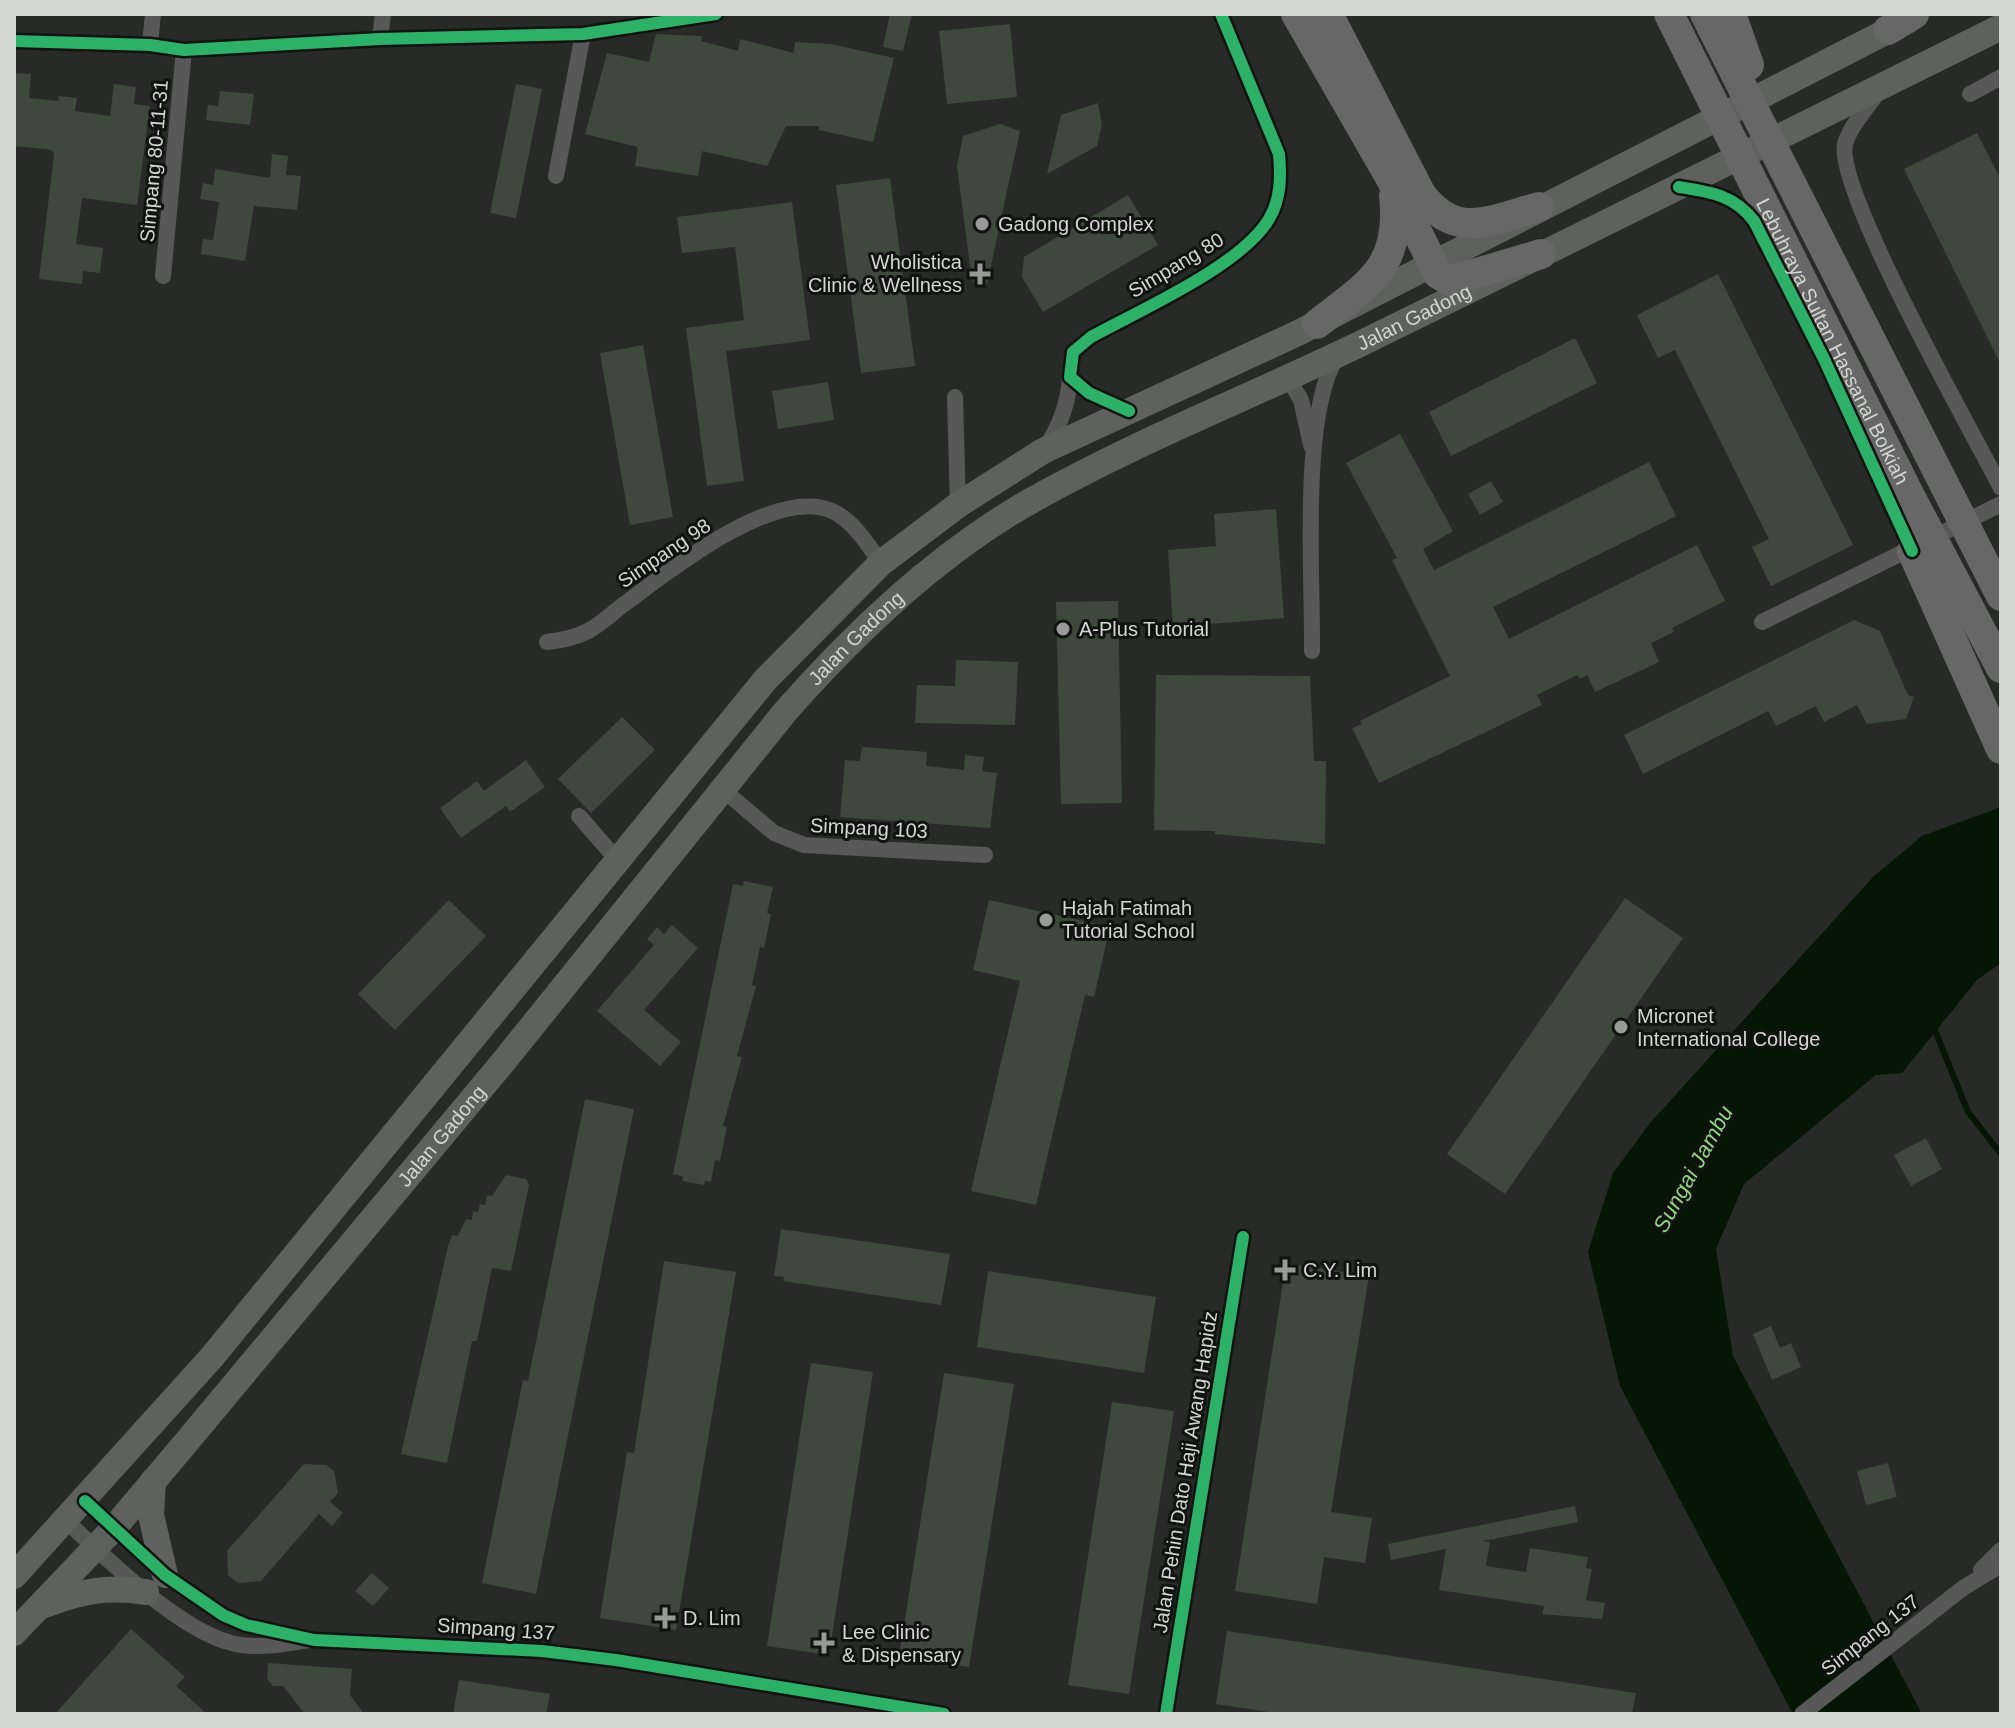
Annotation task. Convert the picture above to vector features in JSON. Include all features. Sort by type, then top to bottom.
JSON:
[{"type":"highway","points":[[1296,14],[1391,179],[1438,274],[1450,281],[1541,254]]},
{"type":"highway","points":[[1328,14],[1421,194],[1432,209],[1456,224],[1475,224],[1539,207]]},
{"type":"highway","name":"Lebuhraya Sultan Hassanal Bolkiah","points":[[1669,14],[1910,496],[2001,668]]},
{"type":"highway","name":"Lebuhraya Sultan Hassanal Bolkiah","points":[[1705,14],[2001,596]]},
{"type":"highway","points":[[1731,14],[1783,164]]},
{"type":"highway","points":[[1888,30],[1914,14]]},
{"type":"highway","points":[[1317,324],[1373,280],[1389,260],[1397,222],[1391,179]]},
{"type":"highway","points":[[1912,551],[2001,749]]},
{"type":"main road","name":"Jalan Gadong","points":[[14,1576],[85,1501],[296,1257],[766,679],[881,563],[958,505],[1043,451],[1317,324],[1539,207],[1922,14]]},
{"type":"main road","name":"Jalan Gadong","points":[[14,1633],[114,1528],[347,1251],[722,789],[841,651],[916,581],[1033,499],[1107,460],[1339,354],[2001,27]]},
{"type":"main road","points":[[296,1257],[347,1251]]},
{"type":"main road","points":[[41,1606],[93,1589],[155,1584],[151,1515],[153,1481]]},
{"type":"street","points":[[150,45],[153,14]]},
{"type":"street","points":[[380,39],[383,14]]},
{"type":"street","points":[[14,41],[150,45],[184,50],[380,39],[583,34],[716,14]]},
{"type":"street","name":"Simpang 80","points":[[1043,451],[1061,424],[1069,400],[1069,361],[1080,344],[1233,256],[1269,219],[1281,177],[1279,154],[1221,14]]},
{"type":"street","points":[[556,176],[583,34]]},
{"type":"street","name":"Simpang 80-11-31","points":[[163,276],[184,50]]},
{"type":"street","points":[[1970,94],[2001,77]]},
{"type":"street","points":[[1881,88],[1846,143],[1849,181],[1911,316],[2001,488]]},
{"type":"street","points":[[1679,187],[1729,197],[1742,206],[1754,221],[1824,359],[1912,551]]},
{"type":"street","points":[[1312,651],[1312,451],[1323,386],[1339,354]]},
{"type":"street","points":[[1070,377],[1089,393],[1129,411]]},
{"type":"street","points":[[1288,378],[1301,400],[1312,451]]},
{"type":"street","points":[[955,397],[958,505]]},
{"type":"street","points":[[1762,622],[1912,551],[2001,504]]},
{"type":"street","name":"Simpang 98","points":[[547,642],[568,639],[591,629],[686,557],[758,520],[792,508],[815,507],[832,511],[855,527],[881,563]]},
{"type":"street","name":"Simpang 103","points":[[722,789],[774,833],[804,845],[985,855]]},
{"type":"street","points":[[579,816],[619,862]]},
{"type":"street","name":"Jalan Pehin Dato Haji Awang Hapidz","points":[[1166,1714],[1243,1237]]},
{"type":"street","name":"Simpang 137","points":[[85,1501],[114,1528],[155,1584],[205,1634],[238,1644],[272,1647],[314,1640]]},
{"type":"street","name":"Simpang 137","points":[[66,1521],[95,1547],[155,1584],[246,1625],[314,1640],[585,1656],[944,1714]]},
{"type":"street","points":[[1963,1588],[2001,1550]]},
{"type":"street","points":[[1963,1588],[2001,1565]]},
{"type":"street","name":"Simpang 137","points":[[1802,1714],[1963,1588]]},
{"type":"water","name":"Sungai Jambu","points":[[2001,807],[2001,963],[1977,980],[1902,1073],[1876,1075],[1744,1184],[1716,1249],[1733,1356],[1922,1714],[1793,1714],[1620,1386],[1588,1252],[1613,1173],[1650,1123],[1874,876],[1922,836]]},
{"type":"building","points":[[890,14],[912,14],[903,51],[883,47]]},
{"type":"building","points":[[1010,24],[1017,97],[947,104],[939,31]]},
{"type":"building","points":[[656,34],[702,36],[701,41],[738,51],[740,39],[794,53],[795,42],[831,44],[894,58],[873,142],[819,130],[819,126],[786,126],[767,166],[702,151],[698,176],[635,166],[638,147],[585,134],[607,53],[649,62]]},
{"type":"building","points":[[14,73],[31,74],[29,98],[58,101],[59,96],[77,98],[75,111],[110,116],[114,84],[136,87],[134,104],[150,106],[137,205],[82,198],[76,244],[103,248],[100,273],[83,271],[82,284],[39,279],[54,155],[52,150],[14,146]]},
{"type":"building","points":[[516,84],[542,89],[516,218],[490,213]]},
{"type":"building","points":[[220,91],[254,94],[250,125],[206,120],[208,105],[218,106]]},
{"type":"building","points":[[1098,103],[1102,125],[1097,146],[1047,174],[1061,115]]},
{"type":"building","name":"Gadong Complex","points":[[1000,124],[1020,131],[987,284],[972,281],[957,166],[963,136]]},
{"type":"building","points":[[1977,133],[2001,180],[2001,365],[1904,169]]},
{"type":"building","points":[[272,154],[288,156],[286,175],[301,176],[297,210],[254,206],[245,261],[201,254],[203,239],[213,240],[219,202],[200,199],[203,183],[213,185],[215,169],[270,178]]},
{"type":"building","points":[[890,178],[915,366],[861,373],[836,185]]},
{"type":"building","points":[[1128,195],[1158,245],[1043,312],[1022,277],[1024,257]]},
{"type":"building","points":[[792,202],[810,340],[726,351],[744,481],[707,486],[686,328],[744,320],[735,247],[682,253],[677,217]]},
{"type":"building","points":[[1718,274],[1853,545],[1771,586],[1752,547],[1769,539],[1675,350],[1658,358],[1637,315]]},
{"type":"building","points":[[1575,338],[1597,383],[1451,456],[1429,412]]},
{"type":"building","points":[[643,345],[673,517],[630,525],[600,353]]},
{"type":"building","points":[[828,382],[834,420],[778,429],[772,391]]},
{"type":"building","points":[[1400,434],[1453,531],[1423,549],[1434,570],[1649,462],[1676,516],[1493,607],[1509,639],[1697,545],[1725,601],[1672,628],[1674,632],[1651,643],[1659,662],[1595,692],[1587,675],[1580,679],[1577,675],[1537,695],[1542,705],[1379,783],[1352,728],[1362,724],[1360,721],[1450,676],[1392,560],[1397,558],[1346,463]]},
{"type":"building","points":[[1491,481],[1503,502],[1480,515],[1468,494]]},
{"type":"building","points":[[1276,509],[1284,618],[1173,627],[1168,550],[1216,546],[1214,514]]},
{"type":"building","points":[[1118,601],[1122,803],[1061,804],[1056,602]]},
{"type":"building","points":[[1854,620],[1880,631],[1908,695],[1914,697],[1906,719],[1867,724],[1857,705],[1824,722],[1816,706],[1776,726],[1768,711],[1643,774],[1624,735]]},
{"type":"building","points":[[956,660],[1018,662],[1015,725],[915,723],[917,685],[955,686]]},
{"type":"building","points":[[1156,675],[1310,676],[1314,761],[1326,761],[1325,844],[1215,834],[1215,831],[1154,830]]},
{"type":"building","points":[[622,717],[655,750],[591,813],[558,779]]},
{"type":"building","points":[[862,747],[927,752],[926,766],[964,770],[965,755],[984,757],[982,771],[997,773],[990,828],[840,817],[845,760],[860,761]]},
{"type":"building","points":[[526,760],[545,787],[510,812],[506,806],[461,838],[440,808],[477,781],[484,791]]},
{"type":"building","points":[[744,881],[773,887],[767,913],[771,914],[764,948],[760,947],[752,985],[756,986],[737,1056],[742,1057],[723,1126],[727,1127],[720,1161],[715,1160],[711,1182],[705,1181],[704,1185],[682,1181],[683,1176],[673,1174],[733,884],[743,886]]},
{"type":"building","points":[[1625,898],[1683,938],[1505,1194],[1447,1154]]},
{"type":"building","points":[[449,900],[486,936],[395,1030],[358,994]]},
{"type":"building","points":[[989,900],[1110,927],[1094,997],[1085,995],[1036,1205],[971,1191],[1020,981],[973,970]]},
{"type":"building","points":[[672,925],[698,948],[644,1010],[681,1042],[660,1066],[597,1011],[654,945],[647,939],[657,927],[664,934]]},
{"type":"building","points":[[585,1099],[634,1109],[536,1594],[482,1583],[523,1380],[528,1381]]},
{"type":"building","points":[[1926,1138],[1942,1169],[1911,1186],[1894,1155]]},
{"type":"building","points":[[506,1175],[526,1179],[529,1185],[511,1271],[492,1268],[477,1341],[472,1341],[447,1463],[401,1454],[452,1235],[458,1236],[466,1219],[472,1220],[473,1211],[478,1212],[480,1204],[485,1205],[487,1195],[492,1196]]},
{"type":"building","points":[[781,1229],[950,1254],[941,1305],[783,1281],[784,1277],[774,1276]]},
{"type":"building","points":[[664,1261],[736,1272],[676,1630],[600,1618],[627,1452],[634,1453]]},
{"type":"building","points":[[1286,1263],[1369,1276],[1331,1512],[1372,1518],[1365,1563],[1324,1557],[1317,1604],[1235,1591]]},
{"type":"building","points":[[988,1271],[1156,1297],[1144,1373],[977,1347]]},
{"type":"building","points":[[1771,1326],[1780,1348],[1791,1343],[1801,1367],[1772,1380],[1753,1334]]},
{"type":"building","points":[[811,1363],[873,1372],[829,1655],[767,1646]]},
{"type":"building","points":[[944,1373],[1014,1384],[969,1667],[899,1657]]},
{"type":"building","points":[[1112,1402],[1174,1411],[1129,1694],[1068,1685]]},
{"type":"building","points":[[1888,1463],[1897,1497],[1866,1505],[1857,1471]]},
{"type":"building","points":[[304,1464],[326,1465],[334,1471],[338,1493],[330,1502],[343,1513],[332,1526],[319,1514],[261,1581],[238,1583],[228,1575],[227,1551]]},
{"type":"building","points":[[1575,1506],[1578,1522],[1483,1541],[1490,1542],[1486,1566],[1526,1572],[1530,1548],[1588,1557],[1586,1568],[1592,1569],[1586,1600],[1605,1603],[1602,1619],[1542,1614],[1544,1606],[1439,1590],[1446,1549],[1391,1560],[1388,1544]]},
{"type":"building","points":[[372,1573],[389,1588],[373,1606],[355,1591]]},
{"type":"building","points":[[131,1629],[185,1677],[176,1686],[207,1714],[55,1714]]},
{"type":"building","points":[[1227,1631],[1636,1693],[1632,1714],[1282,1714],[1216,1704]]},
{"type":"building","points":[[268,1663],[352,1669],[350,1695],[364,1714],[305,1714],[283,1686],[273,1686],[267,1679]]},
{"type":"building","points":[[459,1680],[550,1694],[546,1714],[453,1714]]},
{"type":"waterway","points":[[1934,1028],[1968,1112],[2001,1154]]},
{"type":"cycle path","points":[[14,41],[150,45],[184,50],[380,39],[583,34],[716,14]]},
{"type":"cycle path","points":[[1129,411],[1089,393],[1070,377],[1073,352],[1091,337],[1188,286],[1236,253],[1269,219],[1278,195],[1279,154],[1221,14]]},
{"type":"cycle path","points":[[1679,187],[1730,200],[1754,221],[1824,359],[1912,551]]},
{"type":"cycle path","points":[[1166,1714],[1243,1237]]},
{"type":"cycle path","points":[[85,1501],[165,1575],[223,1615],[246,1625],[314,1640],[542,1651],[616,1660],[944,1714]]},
{"type":"place","name":"Gadong Complex","points":[[982,224]]},
{"type":"place","name":"Wholistica Clinic & Wellness","points":[[980,274]]},
{"type":"place","name":"A-Plus Tutorial","points":[[1063,629]]},
{"type":"place","name":"Hajah Fatimah Tutorial School","points":[[1046,920]]},
{"type":"place","name":"Micronet International College","points":[[1621,1027]]},
{"type":"place","name":"C.Y. Lim","points":[[1285,1270]]},
{"type":"place","name":"D. Lim","points":[[665,1618]]},
{"type":"place","name":"Lee Clinic & Dispensary","points":[[824,1643]]}]
